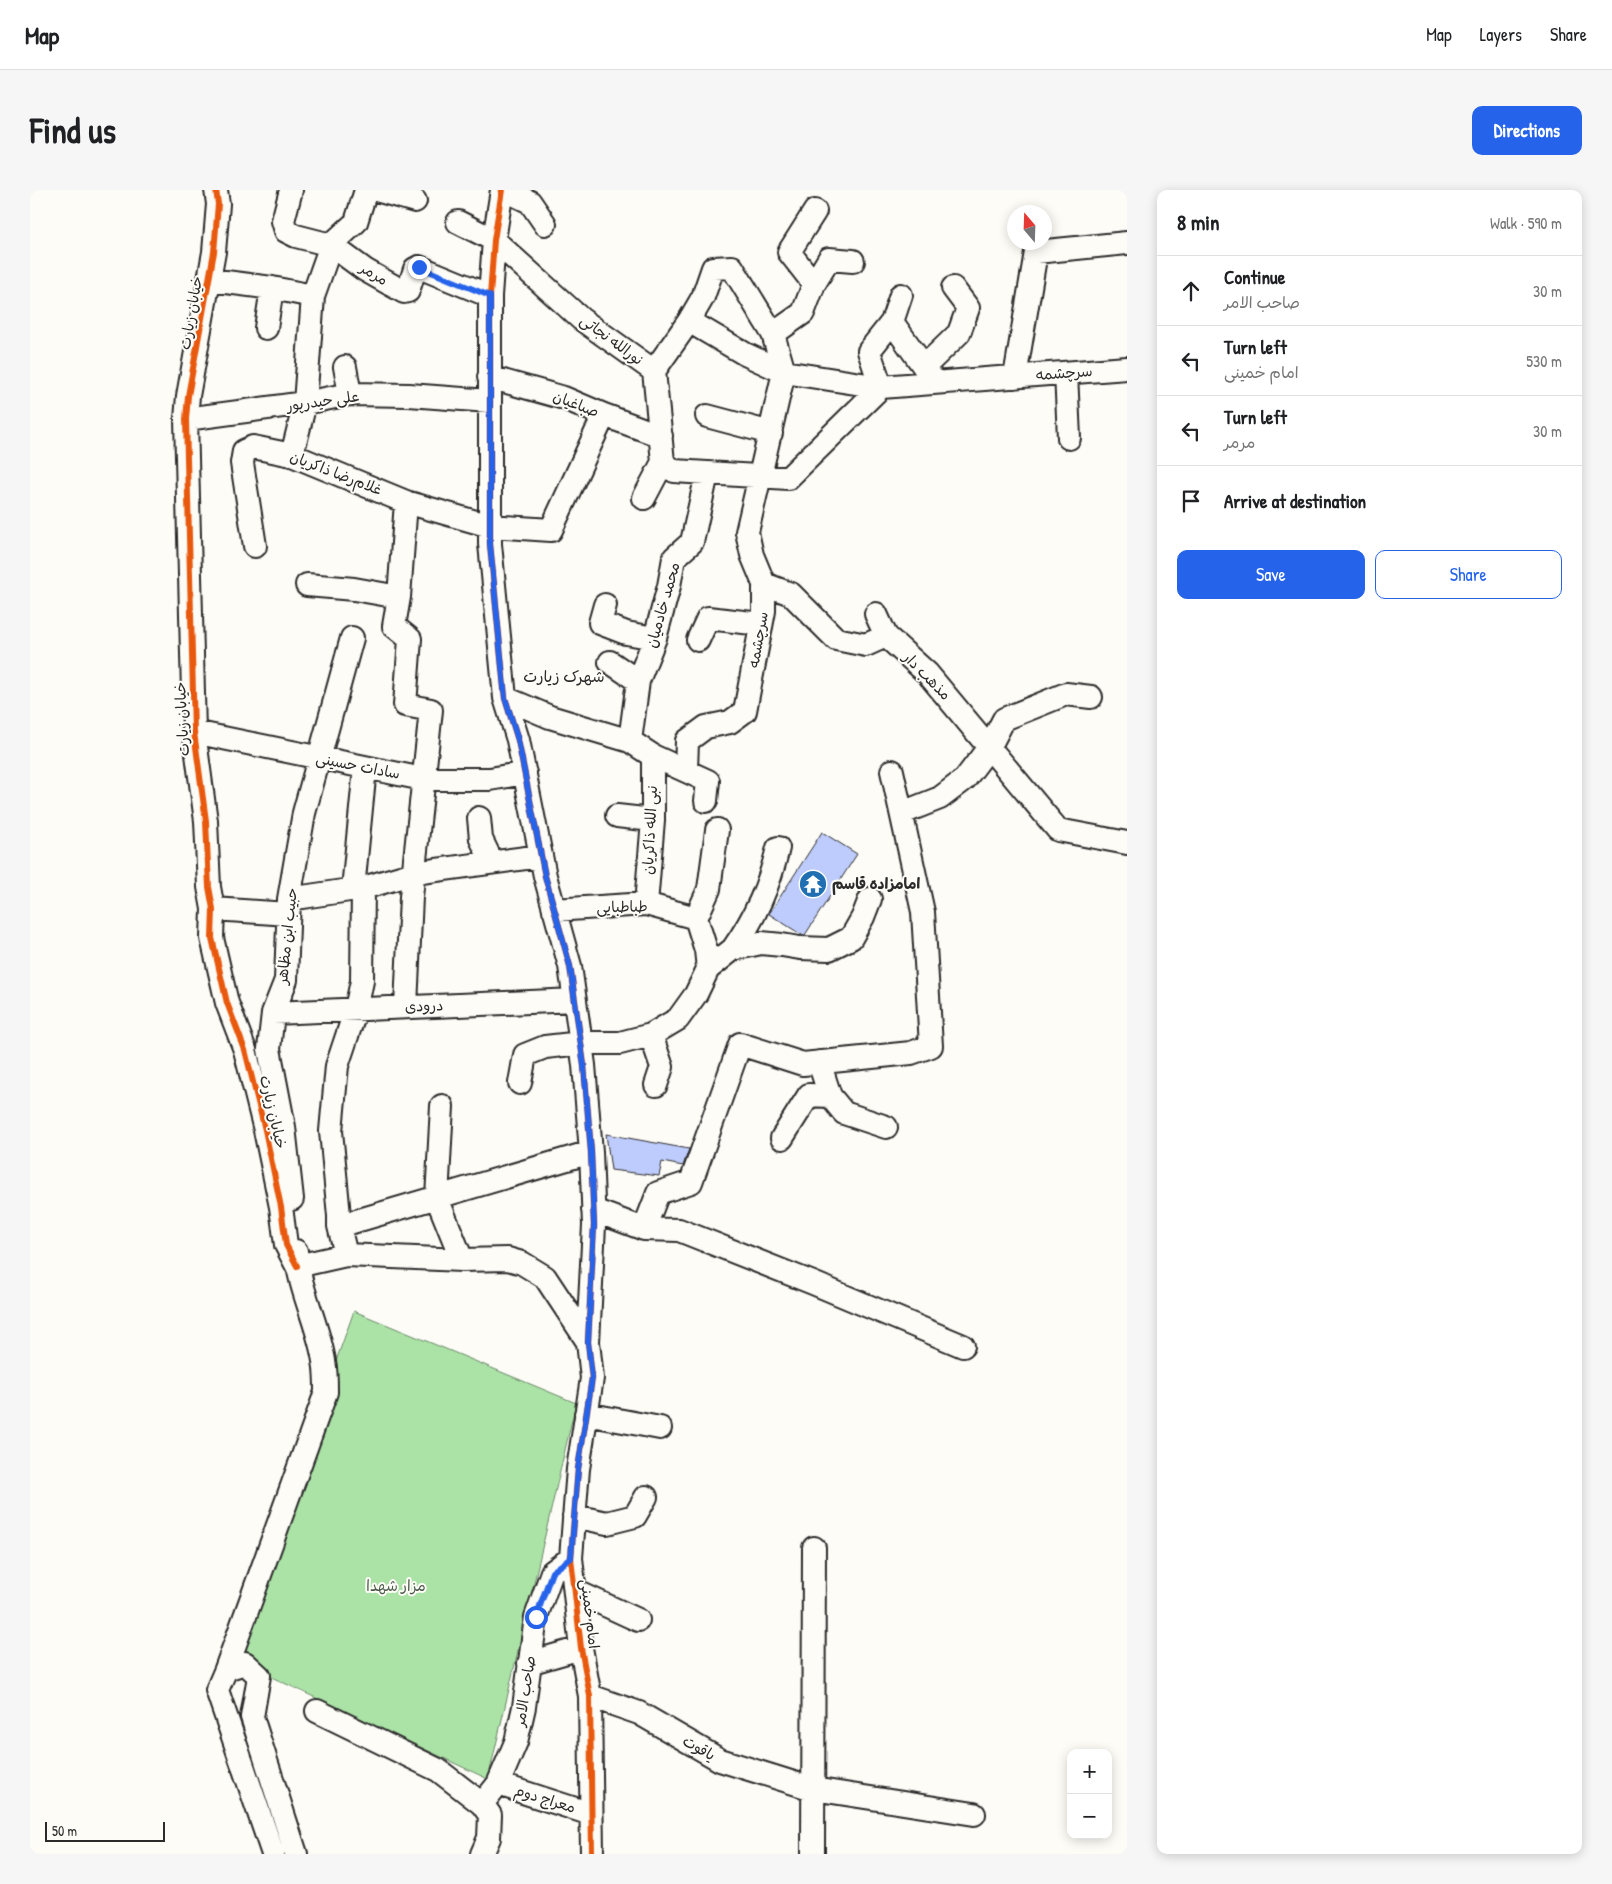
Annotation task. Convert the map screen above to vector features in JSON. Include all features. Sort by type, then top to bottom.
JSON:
[{"type":"street","name":"خیابان زیارت","points":[[216,190],[218,204],[210,280],[188,396],[186,419],[194,732],[206,820],[209,887],[213,909],[212,938],[227,1004],[244,1050],[265,1130],[281,1207],[286,1245],[297,1266]]},
{"type":"street","name":"مرمر","points":[[291,190],[283,221],[286,231],[296,236],[331,245],[365,270],[404,292],[408,290],[415,270],[419,267],[490,296]]},
{"type":"street","points":[[292,455],[305,404],[313,296],[331,245],[356,222],[366,190]]},
{"type":"street","points":[[376,190],[415,201]]},
{"type":"street","points":[[504,190],[530,202],[544,224]]},
{"type":"street","name":"امام خمینی","points":[[504,190],[494,240],[490,296],[490,544],[505,698],[518,740],[541,856],[570,966],[581,1042],[591,1152],[594,1225],[588,1342],[592,1378],[578,1469],[571,1558],[581,1648],[590,1696],[592,1854]]},
{"type":"street","points":[[814,284],[789,252],[815,211]]},
{"type":"street","name":"نورالله نجاتی","points":[[458,222],[494,240],[581,319],[654,371],[663,462]]},
{"type":"street","points":[[1015,377],[1036,252],[1127,243]]},
{"type":"street","points":[[773,334],[803,313],[814,284],[829,260],[853,262]]},
{"type":"street","points":[[654,371],[689,321],[703,297],[713,268],[732,267],[773,334],[784,372]]},
{"type":"street","points":[[210,280],[272,288],[313,296]]},
{"type":"street","points":[[266,328],[272,288]]},
{"type":"street","points":[[892,322],[930,375],[958,333],[968,308],[953,288]]},
{"type":"street","points":[[644,498],[663,462],[674,471],[761,478],[788,478],[881,387],[869,351],[892,322],[901,296]]},
{"type":"street","name":"سرچشمه","points":[[689,321],[745,354],[784,372],[881,387],[930,375],[1015,377],[1127,368]]},
{"type":"street","points":[[345,367],[350,394]]},
{"type":"street","name":"سرچشمه","points":[[686,770],[687,741],[706,727],[730,722],[744,711],[764,611],[764,584],[752,556],[747,532],[784,372]]},
{"type":"street","points":[[1066,373],[1069,438]]},
{"type":"street","name":"صباغیان","points":[[489,378],[564,398],[660,436]]},
{"type":"street","name":"علی حیدرپور","points":[[186,419],[305,404],[350,394],[409,395],[489,401]]},
{"type":"street","name":"غلام‌رضا ذاکریان","points":[[256,546],[242,463],[244,451],[253,447],[292,455],[406,502],[490,526],[551,530],[604,415]]},
{"type":"street","points":[[707,416],[770,433]]},
{"type":"street","name":"محمد خادمیان","points":[[630,741],[638,681],[655,638],[669,586],[674,558],[692,542],[707,474]]},
{"type":"street","points":[[406,502],[399,597],[394,626],[410,639],[405,705],[431,710],[423,779],[420,830],[411,897],[406,1006]]},
{"type":"street","points":[[306,584],[354,589],[399,597]]},
{"type":"street","points":[[764,584],[791,594],[836,639],[866,645],[886,636],[876,614]]},
{"type":"street","points":[[605,605],[600,623],[626,633],[655,638]]},
{"type":"street","points":[[698,640],[708,618],[761,624]]},
{"type":"street","name":"مذهب دار","points":[[886,636],[928,674],[990,746],[1058,830],[1127,843]]},
{"type":"street","name":"حبیب ابن مظاهر","points":[[297,1266],[286,1145],[270,1049],[273,1013],[286,980],[289,906],[304,813],[352,638]]},
{"type":"street","points":[[610,662],[638,681]]},
{"type":"street","points":[[902,813],[940,798],[964,779],[990,746],[1004,720],[1066,694],[1091,697]]},
{"type":"street","points":[[505,698],[550,717],[630,741],[653,756],[708,781],[706,801]]},
{"type":"street","name":"سادات حسینی","points":[[194,732],[423,779],[490,779],[525,773]]},
{"type":"street","name":"نبی الله ذاکریان","points":[[646,904],[653,820],[653,756]]},
{"type":"street","points":[[346,1255],[339,1226],[331,1131],[337,1066],[356,1009],[362,981],[358,889],[366,768]]},
{"type":"street","points":[[644,1229],[658,1193],[691,1182],[740,1044],[803,1064],[911,1053],[931,1046],[923,912],[892,771]]},
{"type":"street","points":[[617,816],[653,820]]},
{"type":"street","points":[[479,818],[480,839],[492,862]]},
{"type":"street","points":[[708,969],[706,950],[696,918],[709,889],[717,830]]},
{"type":"street","points":[[520,1083],[525,1055],[545,1046],[581,1042],[620,1043],[650,1035],[678,1019],[696,994],[708,969],[733,948],[753,920],[771,875],[778,848]]},
{"type":"street","points":[[213,909],[289,906],[414,873],[541,856]]},
{"type":"street","points":[[733,948],[761,943],[800,948],[829,949],[851,938],[864,918],[870,899]]},
{"type":"street","name":"طباطبایی","points":[[554,910],[646,904],[696,918]]},
{"type":"street","name":"درودی","points":[[273,1013],[575,1000]]},
{"type":"street","points":[[650,1035],[662,1067],[656,1085]]},
{"type":"street","points":[[819,1062],[830,1096],[844,1112],[886,1127]]},
{"type":"street","points":[[782,1138],[809,1094],[830,1096]]},
{"type":"street","points":[[442,1106],[437,1198],[462,1260]]},
{"type":"street","points":[[339,1226],[591,1152]]},
{"type":"street","points":[[593,1210],[644,1229],[679,1230],[813,1283],[963,1346]]},
{"type":"street","points":[[273,1854],[217,1690],[326,1392],[324,1361],[297,1266],[346,1255],[462,1260],[508,1259],[522,1263],[545,1277],[588,1342]]},
{"type":"street","points":[[586,1414],[660,1428]]},
{"type":"street","points":[[574,1516],[607,1523],[635,1516],[646,1497]]},
{"type":"street","points":[[813,1854],[814,1548]]},
{"type":"street","name":"صاحب الامر","points":[[482,1804],[498,1784],[516,1742],[522,1716],[536,1617],[552,1572],[571,1558]]},
{"type":"street","points":[[575,1591],[638,1620]]},
{"type":"street","points":[[529,1663],[581,1648]]},
{"type":"street","points":[[226,1669],[245,1663],[260,1676],[252,1717],[296,1854]]},
{"type":"street","name":"یاقوت","points":[[590,1696],[639,1713],[720,1760],[813,1789],[974,1814]]},
{"type":"street","points":[[317,1712],[438,1770],[482,1804],[490,1815],[489,1838],[482,1854]]},
{"type":"street","name":"معراج دوم","points":[[498,1784],[592,1814]]},
{"type":"green space","name":"مزار شهدا","points":[[354,1311],[576,1403],[488,1779],[229,1657]]},
{"type":"building","name":"امامزاده قاسم","points":[[822,832],[857,854],[805,935],[802,935],[769,914]]},
{"type":"building","points":[[606,1134],[689,1149],[683,1166],[662,1162],[659,1176],[611,1170]]},
{"type":"cycle path","points":[[216,190],[218,204],[214,252],[188,396],[186,419],[194,732],[206,821],[209,887],[213,909],[212,938],[227,1003],[245,1050],[265,1130],[281,1207],[286,1245],[297,1266]]},
{"type":"cycle path","points":[[502,190],[494,240],[490,296],[490,544],[505,698],[518,740],[545,876],[570,966],[584,1065],[591,1152],[594,1225],[588,1342],[592,1378],[578,1469],[571,1558],[581,1648],[590,1696],[592,1854]]},
{"type":"place","name":"امامزاده قاسم","points":[[813,884]]},
{"type":"district","name":"شهرک زیارت","points":[[564,676]]},
{"type":"route","points":[[419,267],[490,296],[490,544],[505,698],[518,740],[545,876],[570,966],[584,1066],[591,1152],[594,1225],[588,1342],[592,1378],[578,1469],[571,1558],[552,1572],[536,1617]]}]
